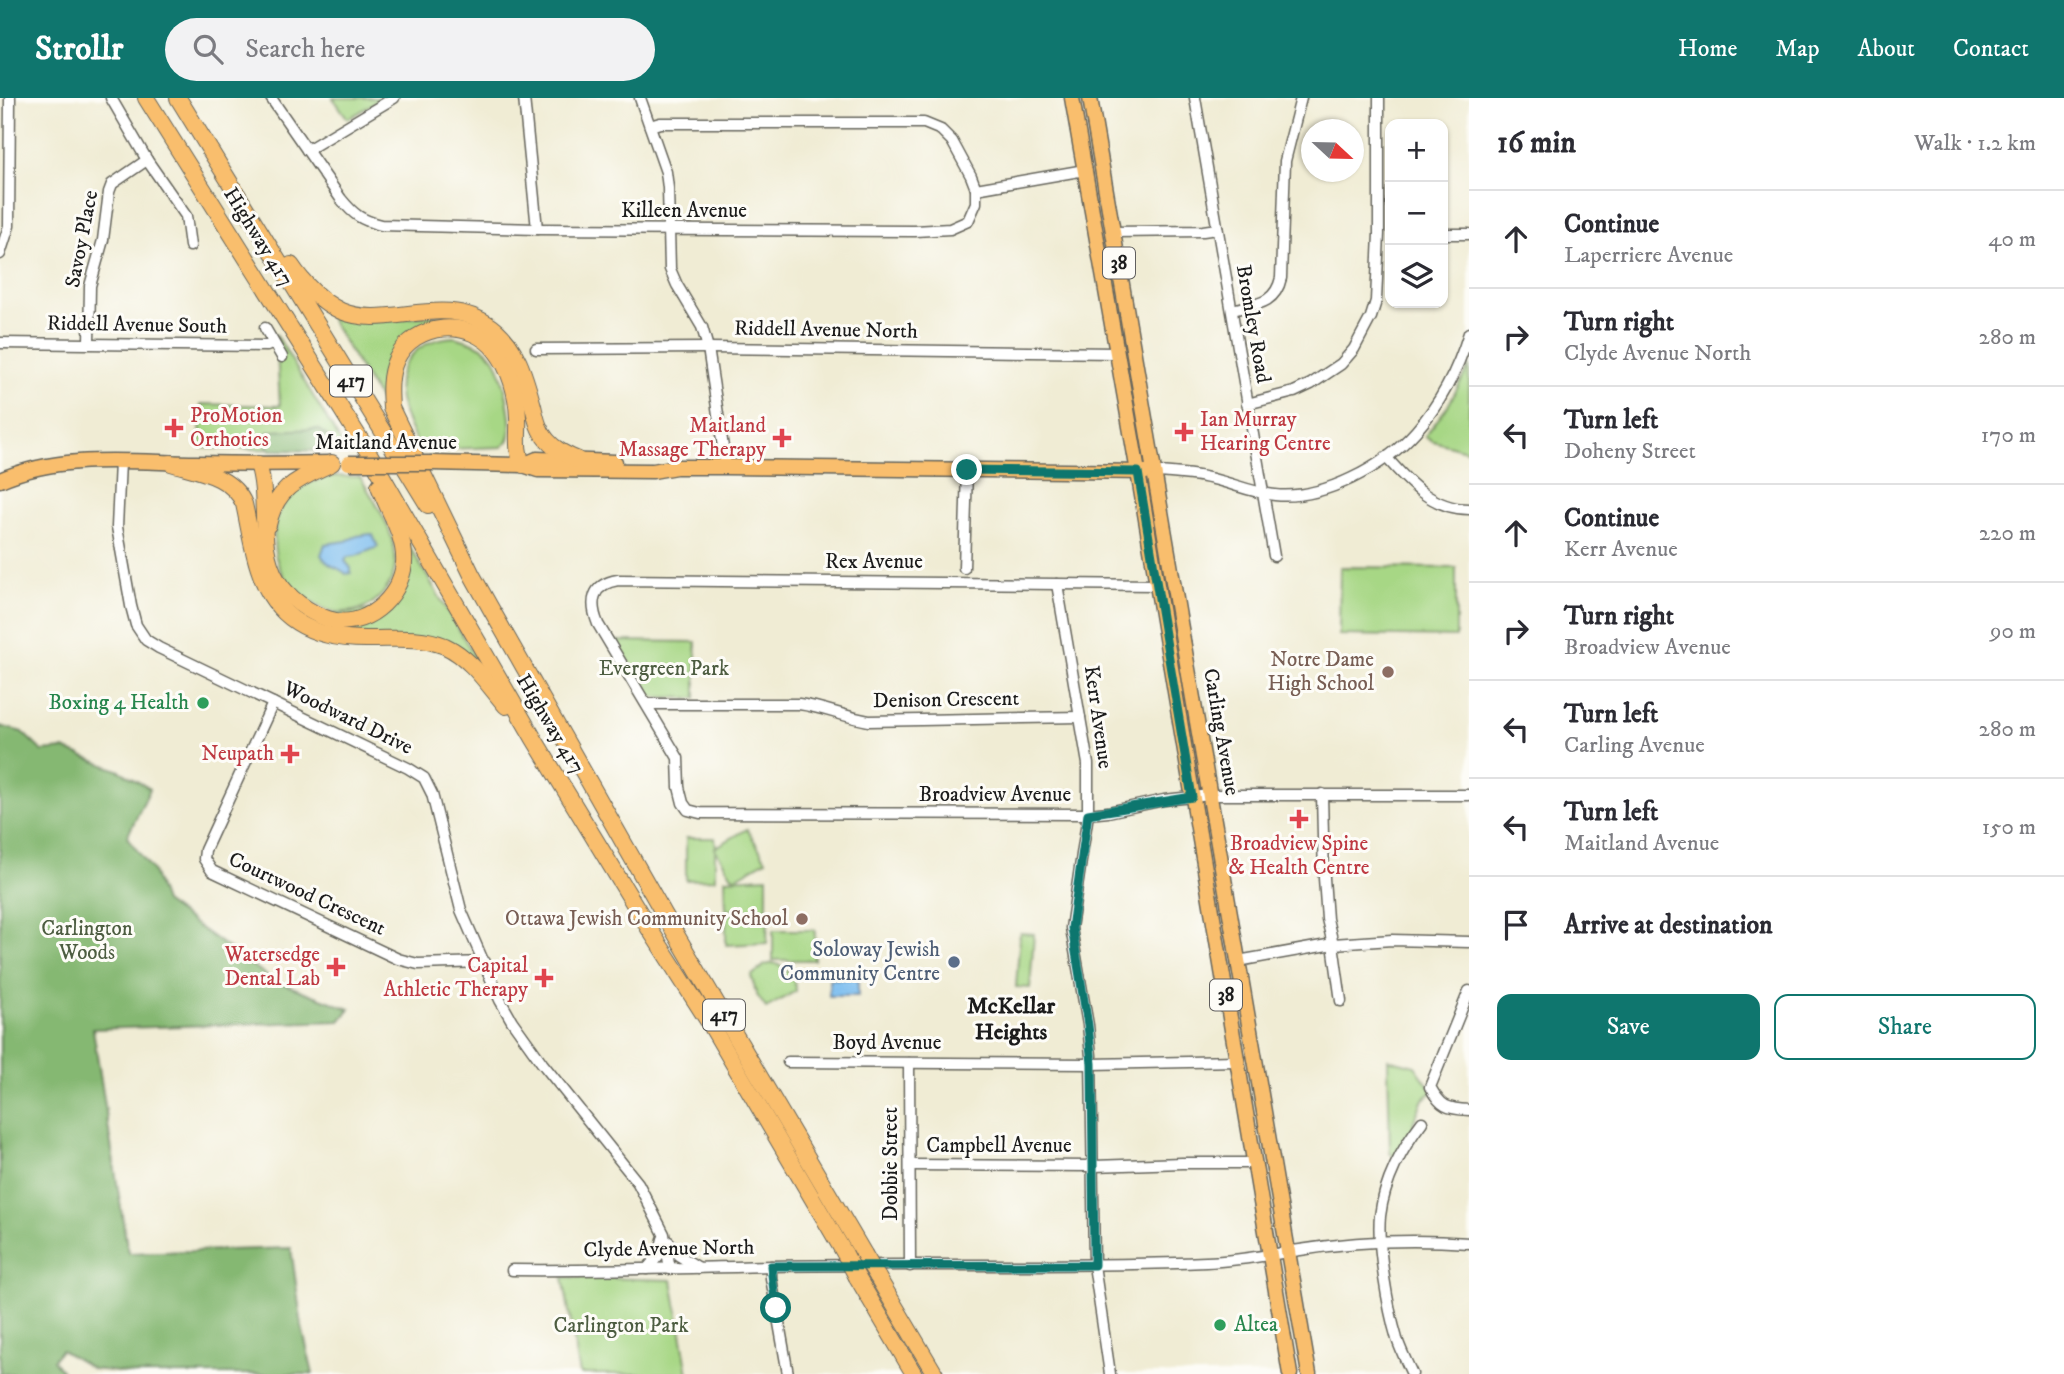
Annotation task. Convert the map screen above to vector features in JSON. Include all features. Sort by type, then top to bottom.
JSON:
[{"type":"highway","name":"Highway 417","points":[[146,98],[367,450],[534,739],[712,1027],[914,1374]]},
{"type":"highway","name":"417","points":[[178,98],[472,575],[664,914],[935,1374]]},
{"type":"highway","points":[[232,188],[271,236],[299,277],[317,295],[340,311],[380,316],[432,310],[465,314],[494,328],[515,354],[525,377],[538,426],[545,439],[553,447],[578,460]]},
{"type":"highway","points":[[472,575],[391,408],[393,368],[396,359],[410,341],[433,330],[450,328],[476,334],[491,344],[502,359],[514,388],[518,415],[518,456],[523,465]]},
{"type":"highway","points":[[523,465],[528,456],[529,419],[525,377]]},
{"type":"highway","points":[[171,463],[218,478],[236,490],[260,548],[277,579],[293,599],[328,619],[351,620],[376,611],[389,600],[398,585],[404,562],[401,539],[367,450]]},
{"type":"highway","points":[[260,548],[272,511],[281,495],[296,481],[332,463]]},
{"type":"highway","points":[[258,464],[262,475],[260,572],[272,597],[287,615],[309,629],[337,638],[411,639],[446,647],[462,657],[481,676],[534,739]]},
{"type":"main road","name":"Carling Avenue","points":[[1072,98],[1290,1374]]},
{"type":"main road","name":"Carling Avenue","points":[[1090,98],[1309,1374]]},
{"type":"main road","name":"Maitland Avenue","points":[[523,465],[537,459],[651,463],[676,467],[1155,472]]},
{"type":"main road","name":"Maitland Avenue","points":[[0,480],[50,464],[75,461],[432,463],[523,465],[538,470],[653,471],[676,467]]},
{"type":"street","points":[[0,254],[9,226],[10,98]]},
{"type":"street","points":[[111,98],[186,216],[190,246]]},
{"type":"street","points":[[271,98],[307,150],[394,98]]},
{"type":"street","points":[[524,98],[537,229]]},
{"type":"street","points":[[640,98],[666,172],[670,268],[702,327],[708,348],[726,467]]},
{"type":"street","name":"Bromley Road","points":[[1195,98],[1274,556]]},
{"type":"street","points":[[1232,310],[1265,302],[1278,290],[1281,278],[1285,161],[1301,98]]},
{"type":"street","points":[[1247,404],[1294,392],[1341,364],[1354,349],[1371,317],[1376,300],[1384,234],[1379,98]]},
{"type":"street","points":[[650,126],[660,123],[925,123],[941,130],[952,141],[976,189],[1085,170]]},
{"type":"street","name":"Killeen Avenue","points":[[307,150],[352,212],[364,221],[381,225],[915,232],[950,229],[968,221],[976,203],[976,189]]},
{"type":"street","name":"Savoy Place","points":[[89,344],[90,286],[103,240],[109,192],[112,184],[148,160]]},
{"type":"street","points":[[1113,232],[1203,232],[1217,229]]},
{"type":"street","points":[[1448,234],[1469,234]]},
{"type":"street","points":[[265,328],[282,356]]},
{"type":"street","points":[[1155,472],[1213,479],[1252,492],[1276,496],[1315,492],[1342,483],[1386,457],[1415,432],[1432,411],[1457,370],[1469,334]]},
{"type":"street","name":"Riddell Avenue South","points":[[0,343],[267,346],[273,343]]},
{"type":"street","name":"Riddell Avenue North","points":[[536,349],[708,348],[1117,353]]},
{"type":"street","points":[[1386,457],[1410,484],[1426,496],[1445,504],[1469,509]]},
{"type":"street","name":"Woodward Drive","points":[[120,462],[117,527],[136,625],[146,640],[424,778],[435,803],[461,910],[500,1000],[542,1063],[638,1183],[664,1234],[670,1269]]},
{"type":"street","points":[[964,568],[967,470]]},
{"type":"street","name":"Rex Avenue","points":[[647,704],[598,624],[592,607],[596,593],[606,582],[1156,585]]},
{"type":"street","name":"Kerr Avenue","points":[[1057,584],[1088,764],[1088,814],[1072,928],[1092,1064],[1094,1265],[1110,1374]]},
{"type":"street","name":"Courtwood Crescent","points":[[274,703],[205,850],[204,859],[212,871],[398,959],[418,964],[485,962]]},
{"type":"street","name":"Broadview Avenue","points":[[647,704],[678,758],[679,787],[683,803],[688,810],[700,813],[1088,814],[1210,795],[1469,795]]},
{"type":"street","name":"Denison Crescent","points":[[647,704],[799,704],[869,721],[1080,717]]},
{"type":"street","points":[[1322,794],[1327,919],[1341,1001]]},
{"type":"street","points":[[1238,961],[1333,944],[1392,940],[1469,942]]},
{"type":"street","points":[[1469,991],[1430,1087],[1443,1105],[1452,1109],[1469,1110]]},
{"type":"street","name":"Boyd Avenue","points":[[788,1062],[1092,1064],[1237,1061]]},
{"type":"street","name":"Dobbie Street","points":[[909,1063],[910,1266]]},
{"type":"street","points":[[1412,1374],[1393,1323],[1382,1260],[1380,1216],[1389,1184],[1408,1141],[1422,1122]]},
{"type":"street","name":"Campbell Avenue","points":[[911,1165],[1255,1163]]},
{"type":"street","points":[[664,1234],[678,1255],[700,1268]]},
{"type":"street","points":[[647,1269],[659,1255],[664,1234]]},
{"type":"street","name":"Clyde Avenue North","points":[[512,1270],[1208,1262],[1381,1242],[1469,1242]]},
{"type":"street","points":[[771,1266],[788,1374]]},
{"type":"green space","points":[[333,98],[382,98],[348,119]]},
{"type":"green space","points":[[324,309],[342,317],[371,320],[441,316],[463,317],[482,324],[500,337],[518,370],[525,399],[525,439],[517,380],[502,350],[482,332],[457,324],[433,326],[411,336],[394,353],[385,376],[387,405],[384,407]]},
{"type":"green space","points":[[276,334],[346,451],[200,448],[201,404],[280,406]]},
{"type":"green space","points":[[454,337],[480,346],[497,364],[504,384],[510,421],[509,439],[502,447],[420,450],[409,427],[399,391],[403,368],[410,357],[425,345]]},
{"type":"green space","points":[[1469,366],[1469,451],[1433,441],[1425,436],[1448,406]]},
{"type":"green space","points":[[316,429],[336,444],[333,451],[270,450],[261,439],[269,431]]},
{"type":"green space","points":[[334,476],[360,477],[387,525],[395,555],[393,576],[382,594],[365,607],[344,612],[321,607],[294,588],[280,570],[274,548],[276,523],[284,503],[305,485]]},
{"type":"green space","points":[[408,544],[478,662],[466,654],[323,630],[282,603],[264,556],[314,618],[387,608]]},
{"type":"green space","points":[[1340,567],[1456,568],[1456,637],[1339,635]]},
{"type":"green space","name":"Evergreen Park","points":[[615,641],[696,642],[696,698],[648,695]]},
{"type":"green space","name":"Carlington Woods","points":[[0,726],[22,732],[42,751],[64,749],[120,771],[150,789],[127,837],[153,871],[164,902],[273,980],[350,1009],[340,1021],[93,1029],[128,1253],[291,1248],[302,1327],[313,1374],[135,1374],[93,1369],[61,1350],[53,1360],[64,1374],[0,1374]]},
{"type":"green space","points":[[747,829],[766,860],[737,877],[732,876],[715,849],[715,879],[686,880],[686,838],[715,838],[716,847]]},
{"type":"green space","points":[[767,877],[767,909],[726,910],[725,879]]},
{"type":"green space","points":[[768,913],[767,943],[726,945],[726,914]]},
{"type":"green space","points":[[773,930],[815,930],[814,960],[773,960]]},
{"type":"green space","points":[[1020,933],[1034,934],[1030,988],[1016,987]]},
{"type":"green space","points":[[774,963],[790,974],[796,991],[766,1008],[757,995],[751,976],[765,965]]},
{"type":"green space","points":[[1388,1059],[1415,1066],[1433,1092],[1423,1099],[1413,1123],[1416,1130],[1401,1155],[1393,1156],[1390,1153]]},
{"type":"green space","name":"Carlington Park","points":[[563,1277],[672,1280],[688,1374],[580,1374]]},
{"type":"water","points":[[370,534],[378,547],[347,557],[345,561],[351,568],[351,573],[346,574],[331,565],[321,555],[325,544]]},
{"type":"water","points":[[829,979],[858,979],[858,996],[829,996]]},
{"type":"place","name":"ProMotion Orthotics","points":[[174,428]]},
{"type":"place","name":"Ian Murray Hearing Centre","points":[[1184,432]]},
{"type":"place","name":"Maitland Massage Therapy","points":[[782,438]]},
{"type":"place","name":"Notre Dame High School","points":[[1388,672]]},
{"type":"place","name":"Boxing 4 Health","points":[[203,703]]},
{"type":"place","name":"Neupath","points":[[290,754]]},
{"type":"place","name":"Broadview Spine & Health Centre","points":[[1299,819]]},
{"type":"place","name":"Ottawa Jewish Community School","points":[[802,919]]},
{"type":"place","name":"Soloway Jewish Community Centre","points":[[954,962]]},
{"type":"place","name":"Watersedge Dental Lab","points":[[336,967]]},
{"type":"place","name":"Capital Athletic Therapy","points":[[544,978]]},
{"type":"place","name":"Altea","points":[[1220,1325]]},
{"type":"district","name":"McKellar Heights","points":[[1011,1019]]},
{"type":"route","points":[[776,1308],[771,1266],[1094,1265],[1092,1064],[1072,928],[1088,814],[1192,797],[1138,472],[967,470]]}]
